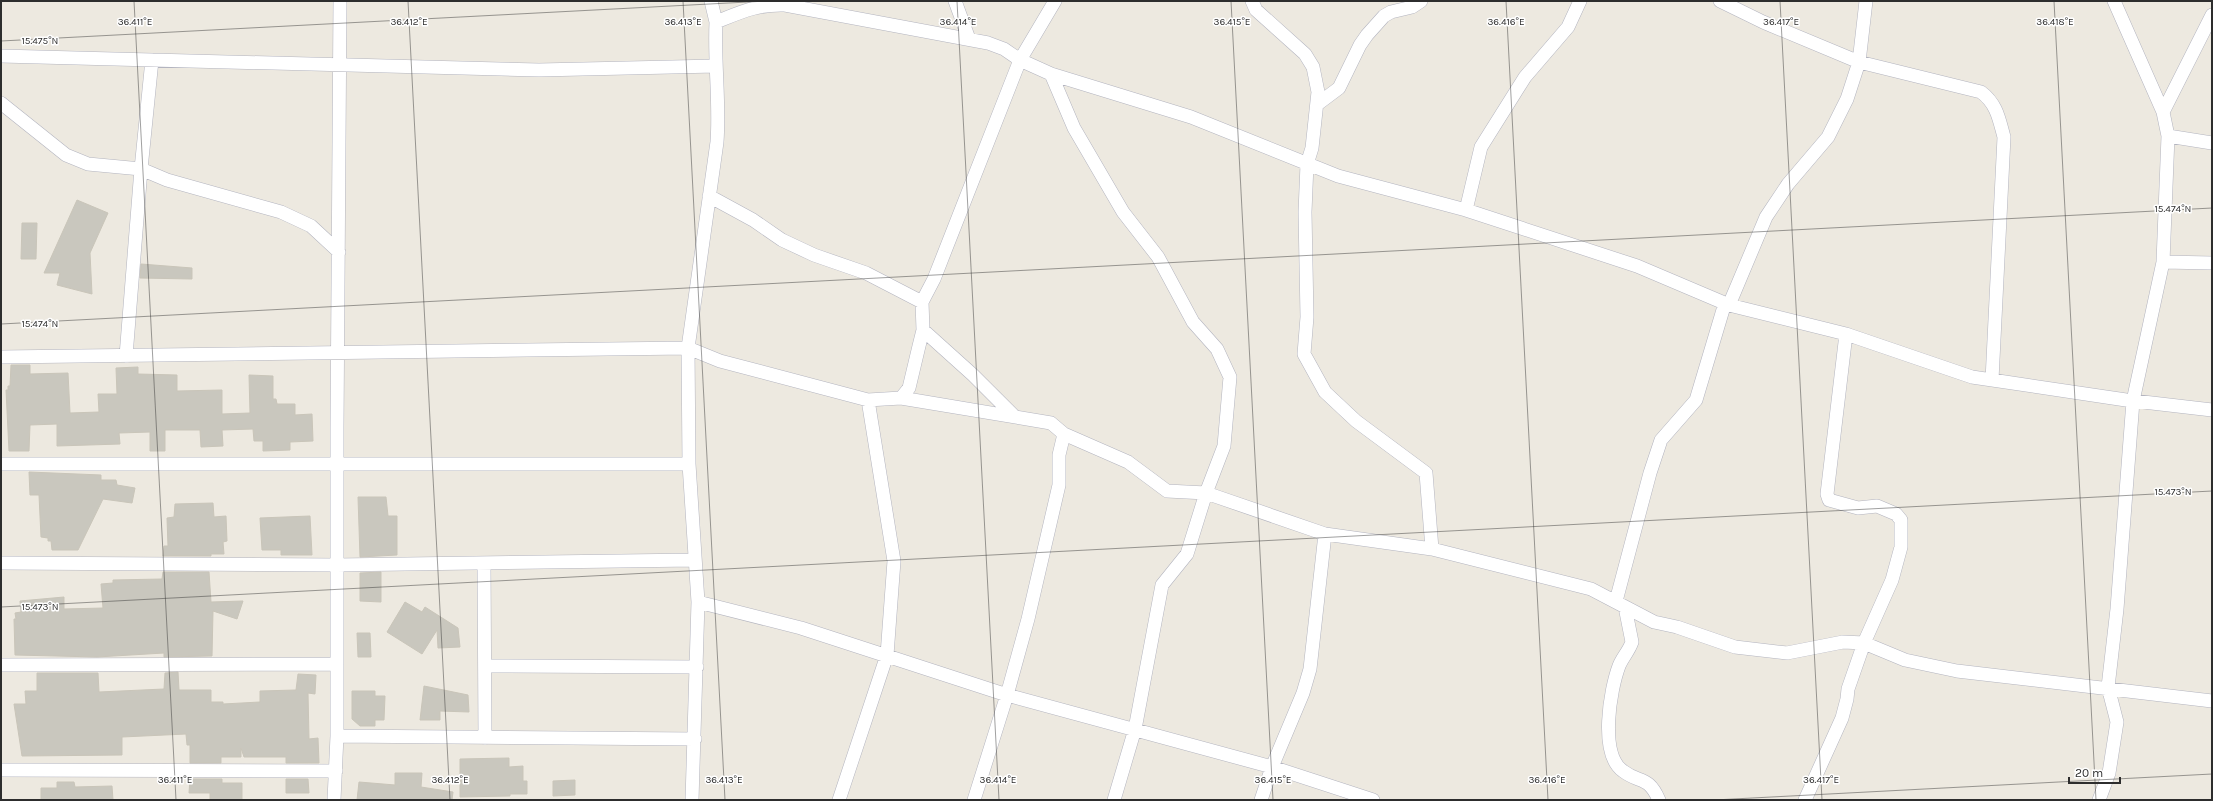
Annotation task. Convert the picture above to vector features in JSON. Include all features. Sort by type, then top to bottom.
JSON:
[{"type":"street","points":[[334,800],[337,736],[336,664],[340,1]]},
{"type":"street","points":[[692,800],[696,739],[698,602],[689,464],[688,348],[719,118],[716,66],[716,22],[711,1]]},
{"type":"street","points":[[955,1],[969,39]]},
{"type":"street","points":[[901,398],[909,388],[922,330],[922,302],[937,271],[1020,60],[1055,1]]},
{"type":"street","points":[[1252,1],[1256,10],[1305,54],[1316,78],[1319,103],[1308,164],[1304,255],[1307,317],[1304,354],[1325,392],[1356,421],[1426,473],[1432,549]]},
{"type":"street","points":[[1319,103],[1339,88],[1367,35],[1384,16],[1396,10],[1412,6],[1421,1]]},
{"type":"street","points":[[1466,210],[1481,147],[1525,77],[1568,27],[1580,1]]},
{"type":"street","points":[[1720,1],[1763,22],[1859,62],[1981,92],[1990,99],[1996,109],[2004,137],[1992,380]]},
{"type":"street","points":[[1659,800],[1655,790],[1644,780],[1623,772],[1615,763],[1610,744],[1610,714],[1615,681],[1620,665],[1632,642],[1620,604],[1650,473],[1661,440],[1696,400],[1727,304],[1766,216],[1788,184],[1828,138],[1847,99],[1859,62],[1866,1]]},
{"type":"street","points":[[2098,800],[2109,772],[2117,722],[2108,687],[2117,609],[2133,401],[2163,262],[2168,136],[2163,112],[2114,1]]},
{"type":"street","points":[[716,22],[750,8],[767,4],[785,5],[969,39],[1004,49],[1020,60],[1051,74],[1191,117],[1338,176],[1466,210],[1637,266],[1727,304],[1846,334],[1972,377],[2133,401],[2212,410]]},
{"type":"street","points":[[2163,112],[2212,15]]},
{"type":"street","points":[[1,56],[539,70],[716,66]]},
{"type":"street","points":[[126,356],[140,169],[152,60]]},
{"type":"street","points":[[1051,74],[1074,128],[1123,212],[1158,257],[1193,322],[1217,349],[1230,377],[1224,446],[1206,493],[1187,554],[1162,585],[1136,729],[1114,800]]},
{"type":"street","points":[[1,103],[66,155],[88,164],[140,169],[167,180],[296,218],[311,226],[338,252]]},
{"type":"street","points":[[2168,136],[2212,143]]},
{"type":"street","points":[[709,196],[753,220],[782,240],[814,255],[866,273],[922,302]]},
{"type":"street","points":[[2163,262],[2212,263]]},
{"type":"street","points":[[922,330],[974,375],[1014,416]]},
{"type":"street","points":[[1804,800],[1842,718],[1848,699],[1848,690],[1864,643],[1898,566],[1902,532],[1901,520],[1896,514],[1886,508],[1870,505],[1858,508],[1829,500],[1827,494],[1846,334]]},
{"type":"street","points":[[1,358],[688,348],[720,361],[868,400],[901,398],[1051,423],[1064,434],[1128,462],[1167,491],[1206,493],[1325,534],[1432,549],[1592,589],[1654,622],[1696,633],[1718,643],[1757,651],[1787,653],[1843,642],[1864,643],[1905,660],[1957,671],[2108,687],[2212,701]]},
{"type":"street","points":[[839,800],[887,655],[894,561],[868,400]]},
{"type":"street","points":[[974,800],[1007,695],[1028,619],[1059,485],[1059,455],[1064,434]]},
{"type":"street","points":[[1,464],[338,462],[689,464]]},
{"type":"street","points":[[1261,800],[1272,767],[1298,706],[1310,669],[1325,534]]},
{"type":"street","points":[[1,563],[337,565],[695,560]]},
{"type":"street","points":[[484,564],[485,738]]},
{"type":"street","points":[[698,602],[801,628],[1007,695],[1272,767],[1373,800]]},
{"type":"street","points":[[1,665],[336,664]]},
{"type":"street","points":[[484,666],[697,667]]},
{"type":"street","points":[[337,736],[696,739]]},
{"type":"street","points":[[1,770],[336,771]]},
{"type":"building","points":[[77,200],[108,213],[90,253],[92,294],[57,285],[60,273],[44,273]]},
{"type":"building","points":[[22,223],[37,223],[36,259],[21,259]]},
{"type":"building","points":[[141,264],[192,268],[192,279],[140,278]]},
{"type":"building","points":[[11,365],[30,365],[30,374],[68,373],[70,413],[99,412],[98,394],[117,394],[116,368],[138,367],[138,374],[177,375],[177,391],[222,390],[222,414],[250,413],[249,375],[273,376],[273,399],[276,399],[277,404],[295,404],[295,415],[312,414],[313,441],[290,442],[290,450],[263,451],[263,441],[254,441],[253,429],[222,430],[223,446],[201,447],[200,430],[165,430],[165,451],[150,451],[150,432],[119,433],[120,444],[57,446],[57,424],[30,425],[29,451],[9,451],[6,390],[8,390],[8,386],[10,386]]},
{"type":"building","points":[[29,472],[101,475],[101,480],[116,480],[117,485],[135,488],[132,503],[103,499],[78,550],[52,550],[51,541],[48,541],[48,538],[41,537],[39,495],[30,495]]},
{"type":"building","points":[[358,497],[386,497],[388,516],[397,516],[397,555],[360,557]]},
{"type":"building","points":[[213,503],[214,517],[226,516],[227,541],[223,542],[224,554],[211,554],[211,556],[163,556],[164,546],[168,546],[167,518],[174,517],[175,504]]},
{"type":"building","points":[[310,516],[312,555],[281,555],[281,550],[262,550],[260,518]]},
{"type":"building","points":[[163,572],[209,572],[211,602],[243,601],[237,619],[213,611],[212,656],[164,657],[164,653],[97,657],[15,655],[14,619],[16,619],[15,613],[21,612],[20,601],[64,597],[64,609],[103,608],[101,584],[113,583],[113,580],[162,579]]},
{"type":"building","points":[[381,572],[381,602],[360,601],[360,573]]},
{"type":"building","points":[[405,602],[422,612],[425,607],[458,628],[460,647],[438,648],[437,630],[422,654],[387,632]]},
{"type":"building","points":[[357,633],[370,633],[371,657],[358,657]]},
{"type":"building","points":[[178,672],[179,690],[211,690],[211,702],[223,702],[223,704],[260,702],[260,691],[296,690],[298,674],[316,675],[315,694],[308,693],[309,739],[318,738],[319,763],[286,763],[286,757],[244,757],[241,748],[241,757],[221,757],[221,763],[190,763],[190,745],[187,745],[186,734],[122,737],[122,755],[22,756],[14,704],[26,704],[25,691],[37,691],[37,673],[98,673],[99,692],[164,689],[165,673]]},
{"type":"building","points":[[424,686],[468,695],[469,712],[440,711],[440,720],[420,720]]},
{"type":"building","points":[[352,691],[375,691],[375,696],[385,696],[384,720],[375,720],[375,726],[360,726],[352,719]]},
{"type":"building","points":[[509,758],[509,767],[523,766],[523,781],[527,781],[527,794],[510,794],[510,796],[460,797],[460,759]]},
{"type":"building","points":[[395,773],[422,773],[421,787],[453,792],[452,800],[357,800],[359,782],[395,785]]},
{"type":"building","points":[[190,779],[222,779],[222,783],[242,783],[242,800],[210,800],[210,793],[189,793]]},
{"type":"building","points":[[286,779],[308,779],[309,793],[286,793]]},
{"type":"building","points":[[575,780],[575,795],[553,796],[553,781]]},
{"type":"building","points":[[57,782],[74,782],[75,787],[112,786],[113,800],[41,800],[41,788],[57,788]]}]
